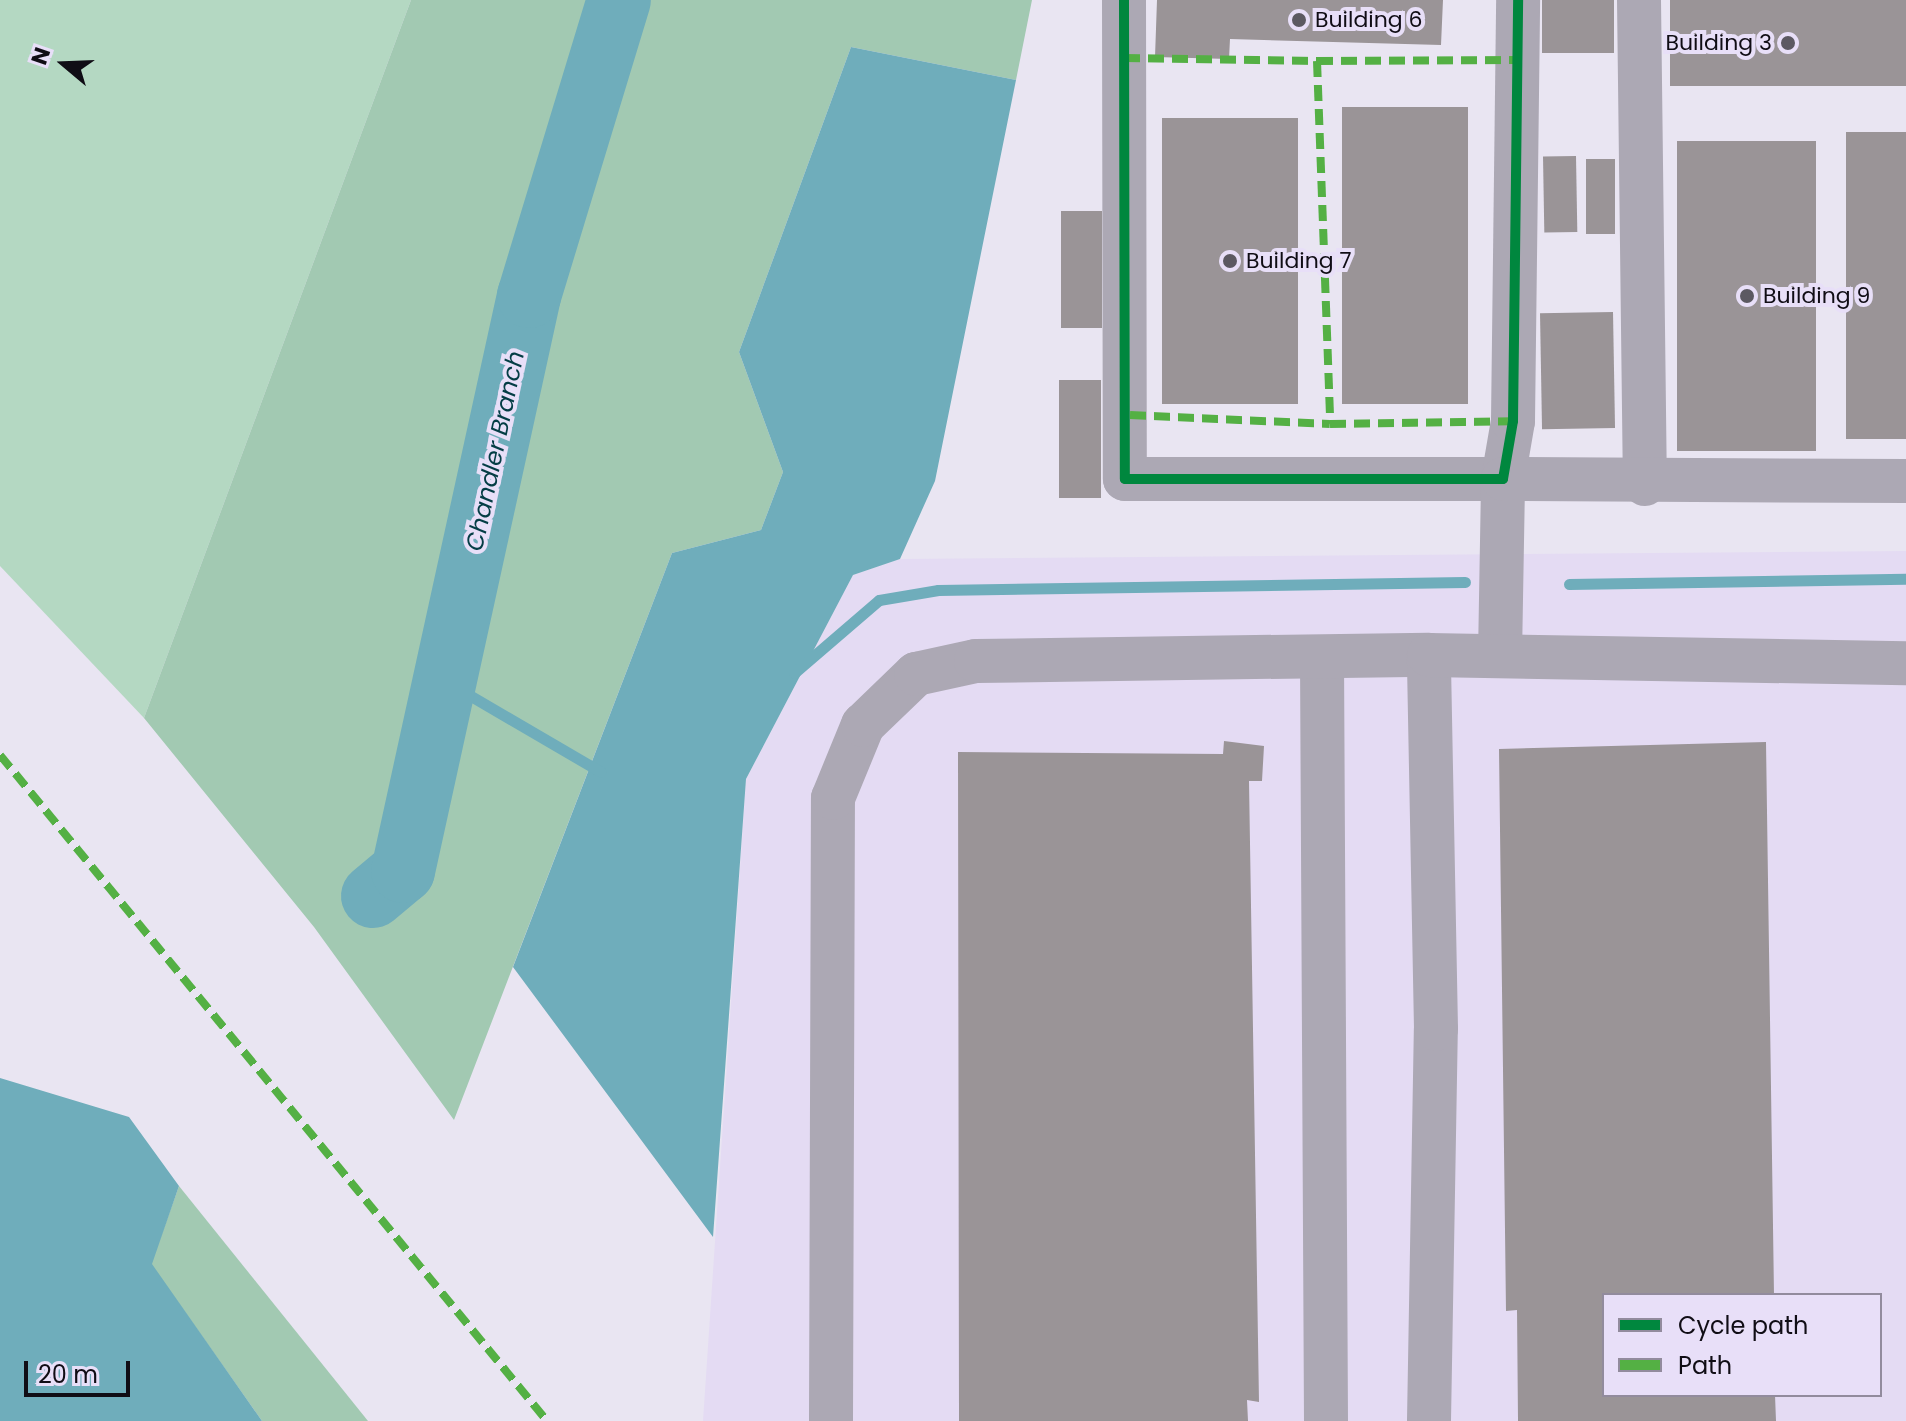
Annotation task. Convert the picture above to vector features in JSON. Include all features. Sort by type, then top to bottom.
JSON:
[{"type":"street","points":[[1124,0],[1125,479],[1503,479],[1645,484],[1906,481]]},
{"type":"street","points":[[1500,656],[1503,479],[1513,421],[1518,0]]},
{"type":"street","points":[[1639,0],[1645,484]]},
{"type":"street","points":[[1429,655],[1436,1029],[1429,1421]]},
{"type":"street","points":[[831,1421],[833,798],[863,725],[916,674],[976,661],[1429,655],[1906,663]]},
{"type":"street","points":[[1322,657],[1326,1421]]},
{"type":"shaded area","points":[[1906,551],[1906,1421],[703,1421],[746,779],[853,575],[900,559]]},
{"type":"green space","points":[[0,0],[411,0],[144,718],[0,566]]},
{"type":"green space","points":[[411,0],[1032,0],[1016,80],[851,47],[739,352],[783,472],[761,530],[672,553],[454,1120],[314,927],[144,718]]},
{"type":"green space","points":[[179,1186],[368,1421],[262,1421],[151,1264]]},
{"type":"water","points":[[851,47],[1016,80],[935,481],[900,559],[853,575],[746,779],[713,1237],[513,967],[672,553],[761,530],[783,472],[739,352]]},
{"type":"water","points":[[0,1078],[129,1117],[179,1186],[152,1264],[262,1421],[0,1421]]},
{"type":"building","name":"Building 6","points":[[1157,0],[1443,0],[1441,45],[1230,39],[1229,59],[1155,57]]},
{"type":"building","points":[[1542,0],[1614,0],[1614,53],[1542,53]]},
{"type":"building","name":"Building 3","points":[[1670,0],[1906,0],[1906,86],[1670,86]]},
{"type":"building","points":[[1342,107],[1468,107],[1468,404],[1342,404]]},
{"type":"building","name":"Building 7","points":[[1162,118],[1298,118],[1298,404],[1162,404]]},
{"type":"building","points":[[1846,132],[1906,132],[1906,439],[1846,439]]},
{"type":"building","name":"Building 9","points":[[1677,141],[1816,141],[1816,451],[1677,451]]},
{"type":"building","points":[[1576,156],[1577,232],[1544,233],[1543,157]]},
{"type":"building","points":[[1586,159],[1615,159],[1615,234],[1586,234]]},
{"type":"building","points":[[1061,211],[1102,211],[1102,328],[1061,328]]},
{"type":"building","points":[[1613,312],[1615,428],[1542,429],[1540,313]]},
{"type":"building","points":[[1059,380],[1101,380],[1101,498],[1059,498]]},
{"type":"building","points":[[1224,741],[1264,746],[1262,781],[1249,781],[1259,1402],[1247,1400],[1248,1421],[959,1421],[958,752],[1223,754]]},
{"type":"building","points":[[1766,742],[1774,1293],[1602,1293],[1602,1397],[1775,1397],[1776,1421],[1518,1421],[1517,1310],[1506,1311],[1499,749]]},
{"type":"waterway","name":"Chandler Branch","points":[[373,896],[403,871],[529,296],[619,0]]},
{"type":"waterway","points":[[1569,584],[1906,579]]},
{"type":"waterway","points":[[794,673],[879,600],[938,590],[1465,582]]},
{"type":"waterway","points":[[447,682],[601,772]]},
{"type":"marked path","points":[[1124,58],[1317,61],[1330,424]]},
{"type":"marked path","points":[[1317,61],[1519,60]]},
{"type":"marked path","points":[[1130,415],[1330,424],[1513,421]]},
{"type":"marked path","points":[[0,755],[547,1421]]},
{"type":"cycle path","points":[[1124,0],[1125,479],[1503,479],[1513,421],[1518,0]]},
{"type":"place","name":"Building 6","points":[[1299,20]]},
{"type":"place","name":"Building 3","points":[[1788,43]]},
{"type":"place","name":"Building 7","points":[[1230,261]]},
{"type":"place","name":"Building 9","points":[[1747,296]]}]
